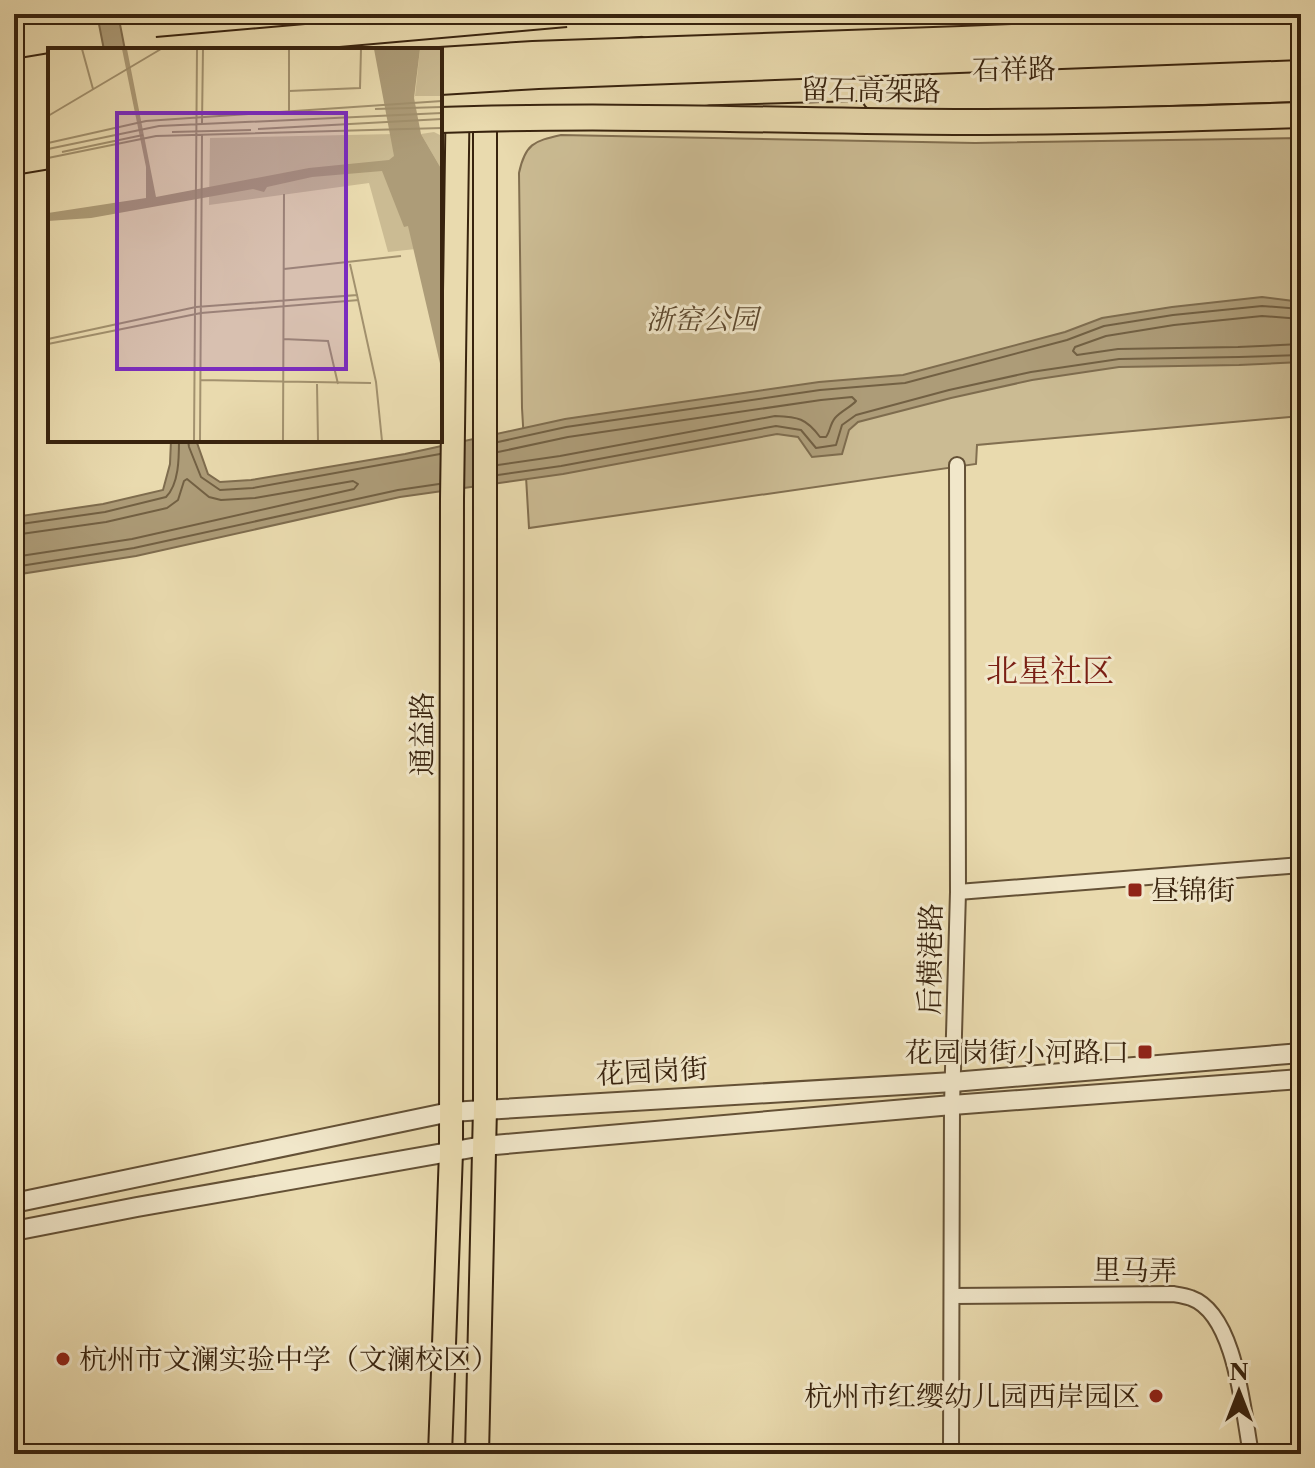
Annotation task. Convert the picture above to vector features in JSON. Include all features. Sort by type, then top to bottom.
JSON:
[{"type":"highway","points":[[180,48],[566,14]]},
{"type":"highway","points":[[648,25],[845,27],[1108,14]]},
{"type":"highway","name":"留石高架路","points":[[442,60],[1301,25]]},
{"type":"highway","name":"留石高架路","points":[[446,92],[538,76],[1301,47]]},
{"type":"highway","points":[[14,72],[48,66]]},
{"type":"highway","points":[[687,93],[1301,70]]},
{"type":"highway","points":[[14,110],[48,105]]},
{"type":"highway","name":"留石高架路","points":[[442,120],[568,117],[1158,121],[1301,115]]},
{"type":"highway","points":[[14,133],[48,127]]},
{"type":"highway","points":[[14,162],[48,156]]},
{"type":"main road","name":"通益路","points":[[440,1454],[451,1152],[453,433],[446,92],[459,40],[459,14]]},
{"type":"main road","points":[[477,1454],[485,1108],[485,96],[488,14]]},
{"type":"main road","points":[[364,48],[772,14]]},
{"type":"main road","points":[[14,90],[48,85]]},
{"type":"main road","name":"石祥路","points":[[446,92],[485,96],[687,93],[978,100],[1301,90]]},
{"type":"main road","points":[[14,144],[48,139]]},
{"type":"street","name":"后横港路","points":[[951,1454],[952,1105],[958,892],[957,465]]},
{"type":"street","points":[[958,892],[1301,865]]},
{"type":"street","name":"花园岗街","points":[[14,1203],[450,1112],[953,1082],[1301,1053]]},
{"type":"street","name":"花园岗街","points":[[14,1231],[483,1146],[952,1105],[1301,1079]]},
{"type":"street","name":"里马弄","points":[[952,1296],[1173,1294],[1193,1298],[1209,1310],[1231,1348],[1251,1454]]},
{"type":"green space","name":"浙窑公园","points":[[561,135],[975,143],[1301,138],[1301,416],[977,445],[976,464],[529,528],[522,408],[519,173],[524,156],[532,145]]},
{"type":"water","points":[[97,14],[118,14],[125,48],[104,48]]},
{"type":"water","points":[[1262,297],[1301,302],[1301,362],[1119,367],[1032,380],[858,422],[849,430],[842,454],[812,457],[798,437],[777,434],[563,474],[400,497],[136,556],[14,575],[14,517],[103,504],[163,490],[170,464],[171,442],[197,442],[208,474],[220,482],[251,480],[405,454],[565,419],[819,382],[903,375],[1065,332],[1102,318]]},
{"type":"place","name":"昼锦街","points":[[1135,890]]},
{"type":"place","name":"花园岗街小河路口","points":[[1145,1052]]},
{"type":"place","name":"杭州市文澜实验中学（文澜校区）","points":[[63,1359]]},
{"type":"place","name":"杭州市红缨幼儿园西岸园区","points":[[1156,1396]]},
{"type":"district","name":"北星社区","points":[[1050,670]]}]
